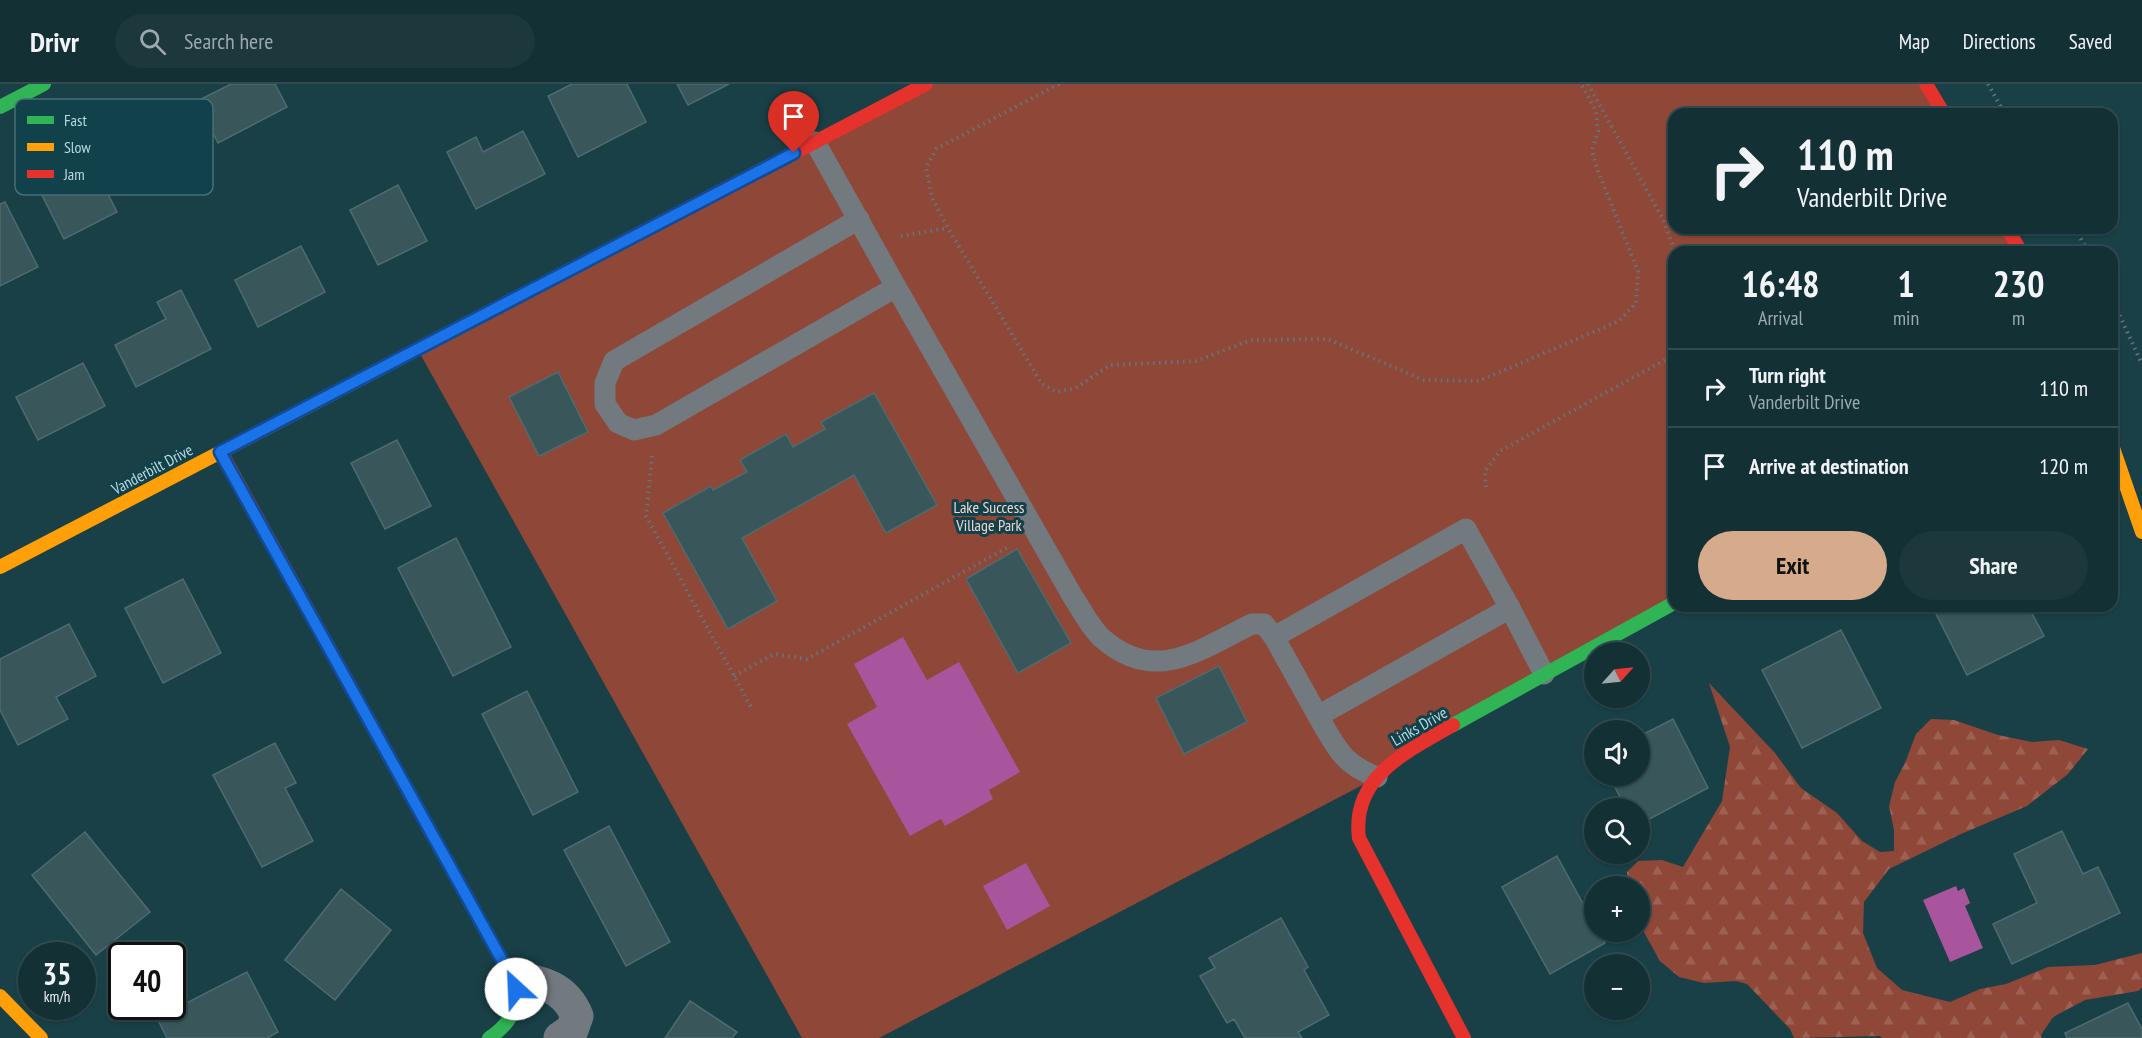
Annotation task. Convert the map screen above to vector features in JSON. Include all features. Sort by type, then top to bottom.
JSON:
[{"type":"street","points":[[15,99],[44,84]]},
{"type":"street","name":"Vanderbilt Drive","points":[[0,567],[926,84]]},
{"type":"street","points":[[1926,84],[1940,108]]},
{"type":"street","points":[[0,107],[15,99]]},
{"type":"street","points":[[220,452],[513,980],[517,999],[515,1011],[503,1036]]},
{"type":"street","points":[[2118,462],[2142,532]]},
{"type":"street","name":"Links Drive","points":[[1464,1038],[1359,838],[1357,818],[1360,805],[1377,777],[1391,762],[1407,751],[1668,606]]},
{"type":"street","points":[[513,980],[529,979],[545,983],[567,999],[578,1016],[572,1030],[560,1038]]},
{"type":"street","points":[[0,996],[41,1038]]},
{"type":"lane","points":[[815,142],[1036,532],[1074,597],[1102,638],[1131,657],[1160,663],[1184,657],[1252,624],[1264,624],[1274,637],[1342,757],[1361,771],[1377,777]]},
{"type":"lane","points":[[859,219],[614,362],[605,383],[605,404],[618,423],[634,430],[656,425],[896,287]]},
{"type":"lane","points":[[1274,637],[1466,529],[1544,674]]},
{"type":"lane","points":[[1318,716],[1510,608]]},
{"type":"path","points":[[1059,84],[936,149],[927,168],[932,198],[948,228],[1042,384],[1056,392],[1076,388],[1110,365],[1196,361],[1251,339],[1327,339],[1424,380],[1479,381],[1619,321],[1636,303],[1638,271],[1598,171],[1592,151],[1598,131],[1596,111],[1581,84]]},
{"type":"path","points":[[1588,84],[1663,219],[1668,233]]},
{"type":"path","points":[[1988,84],[2002,108]]},
{"type":"path","points":[[871,241],[948,228]]},
{"type":"path","points":[[2119,314],[2142,364]]},
{"type":"path","points":[[1486,487],[1485,471],[1500,451],[1668,358]]},
{"type":"path","points":[[656,425],[646,516],[751,707]]},
{"type":"path","points":[[734,676],[774,654],[807,659],[1036,532]]},
{"type":"green space","name":"Lake Success Village Park","points":[[928,84],[1926,84],[1940,108],[1668,108],[1668,234],[2010,234],[2018,246],[1668,246],[1668,607],[1608,642],[1584,642],[1584,656],[1374,779],[879,1038],[802,1038],[418,350]]},
{"type":"green space","points":[[1709,683],[1775,753],[1801,788],[1837,813],[1862,841],[1880,852],[1894,851],[1894,830],[1889,806],[1895,782],[1916,734],[1931,719],[1954,720],[1998,735],[2032,742],[2059,740],[2088,749],[2068,774],[2027,806],[1961,834],[1889,869],[1864,902],[1863,933],[1877,968],[1902,990],[1950,1002],[1980,989],[2006,984],[2048,967],[2095,965],[2142,953],[2142,988],[2138,991],[2085,1000],[2053,1017],[2041,1035],[2042,1038],[1882,1038],[1880,1036],[1794,1038],[1790,1029],[1747,984],[1736,981],[1704,983],[1679,977],[1660,961],[1649,942],[1650,876],[1627,876],[1627,872],[1635,864],[1650,864],[1650,860],[1662,860],[1683,867],[1722,801],[1730,747]]},
{"type":"shaded area","points":[[903,637],[927,680],[959,662],[1020,772],[989,790],[993,799],[945,826],[941,819],[910,836],[847,724],[877,707],[854,664]]},
{"type":"shaded area","points":[[1026,863],[1050,906],[1007,930],[983,886]]},
{"type":"shaded area","points":[[1956,886],[1958,891],[1964,888],[1970,903],[1965,906],[1983,948],[1950,962],[1923,900]]},
{"type":"building","points":[[231,84],[275,84],[287,107],[218,143],[213,133],[213,99],[201,99]]},
{"type":"building","points":[[572,84],[627,84],[646,122],[578,157],[548,96]]},
{"type":"building","points":[[677,84],[729,84],[688,105]]},
{"type":"building","points":[[523,131],[545,174],[476,209],[447,152],[476,137],[483,152]]},
{"type":"building","points":[[398,185],[427,241],[378,265],[350,210]]},
{"type":"building","points":[[42,195],[108,195],[117,212],[64,239]]},
{"type":"building","points":[[5,202],[38,267],[0,286],[0,204]]},
{"type":"building","points":[[301,246],[325,292],[258,327],[235,280]]},
{"type":"building","points":[[181,290],[211,349],[136,387],[115,345],[166,319],[157,302]]},
{"type":"building","points":[[83,363],[105,406],[38,440],[16,397]]},
{"type":"building","points":[[558,372],[588,432],[539,456],[509,397]]},
{"type":"building","points":[[874,393],[937,505],[886,533],[854,475],[742,538],[777,601],[728,629],[663,513],[711,486],[713,490],[747,472],[740,460],[786,434],[793,447],[825,429],[821,422]]},
{"type":"building","points":[[397,440],[431,506],[385,529],[351,463]]},
{"type":"building","points":[[456,538],[511,647],[453,676],[398,568]]},
{"type":"building","points":[[1017,549],[1071,643],[1018,673],[966,579]]},
{"type":"building","points":[[183,579],[221,653],[163,683],[125,608]]},
{"type":"building","points":[[1935,612],[2031,612],[2044,636],[1967,675]]},
{"type":"building","points":[[69,624],[96,676],[56,697],[68,719],[18,745],[0,710],[0,659]]},
{"type":"building","points":[[1841,630],[1881,708],[1802,748],[1762,670]]},
{"type":"building","points":[[1219,666],[1247,722],[1184,754],[1156,698]]},
{"type":"building","points":[[527,691],[578,792],[533,815],[482,714]]},
{"type":"building","points":[[1673,719],[1708,788],[1650,819],[1650,798],[1621,798],[1614,786],[1650,786],[1650,731]]},
{"type":"building","points":[[275,743],[296,783],[285,788],[313,841],[262,867],[213,775]]},
{"type":"building","points":[[609,826],[670,942],[626,966],[564,850]]},
{"type":"building","points":[[2062,831],[2083,874],[2098,867],[2120,913],[2012,964],[1993,924],[2037,903],[2014,854]]},
{"type":"building","points":[[85,832],[150,912],[112,942],[108,942],[108,945],[96,955],[96,942],[86,942],[32,875]]},
{"type":"building","points":[[1557,856],[1584,906],[1584,942],[1605,943],[1550,974],[1502,887]]},
{"type":"building","points":[[341,889],[391,930],[335,1000],[285,960]]},
{"type":"building","points":[[1281,918],[1308,967],[1304,970],[1329,1015],[1298,1032],[1302,1038],[1245,1038],[1234,1019],[1227,1023],[1200,976],[1215,968],[1209,958]]},
{"type":"building","points":[[247,972],[278,1032],[267,1038],[167,1038],[158,1020],[186,1020],[186,1003]]},
{"type":"building","points":[[690,1001],[737,1032],[732,1038],[665,1038]]},
{"type":"building","points":[[2128,1003],[2142,1029],[2142,1038],[2067,1038],[2065,1033]]},
{"type":"traffic: fast","points":[[15,99],[44,84]]},
{"type":"traffic: fast","points":[[0,107],[15,99]]},
{"type":"traffic: fast","points":[[374,372],[625,241]]},
{"type":"traffic: fast","points":[[1453,725],[1668,606]]},
{"type":"traffic: fast","points":[[377,735],[513,980],[515,998],[512,1014],[503,1026],[489,1038]]},
{"type":"traffic: slow","points":[[0,567],[374,372]]},
{"type":"traffic: slow","points":[[2118,462],[2142,532]]},
{"type":"traffic: slow","points":[[0,996],[41,1038]]},
{"type":"traffic: jam","points":[[625,241],[926,84]]},
{"type":"traffic: jam","points":[[1926,84],[1940,108]]},
{"type":"traffic: jam","points":[[2010,234],[2018,246]]},
{"type":"traffic: jam","points":[[221,452],[377,735]]},
{"type":"traffic: jam","points":[[1453,725],[1401,756],[1373,782],[1364,798],[1359,816],[1359,838],[1464,1038]]},
{"type":"route","points":[[516,989],[220,452],[794,153]]}]
